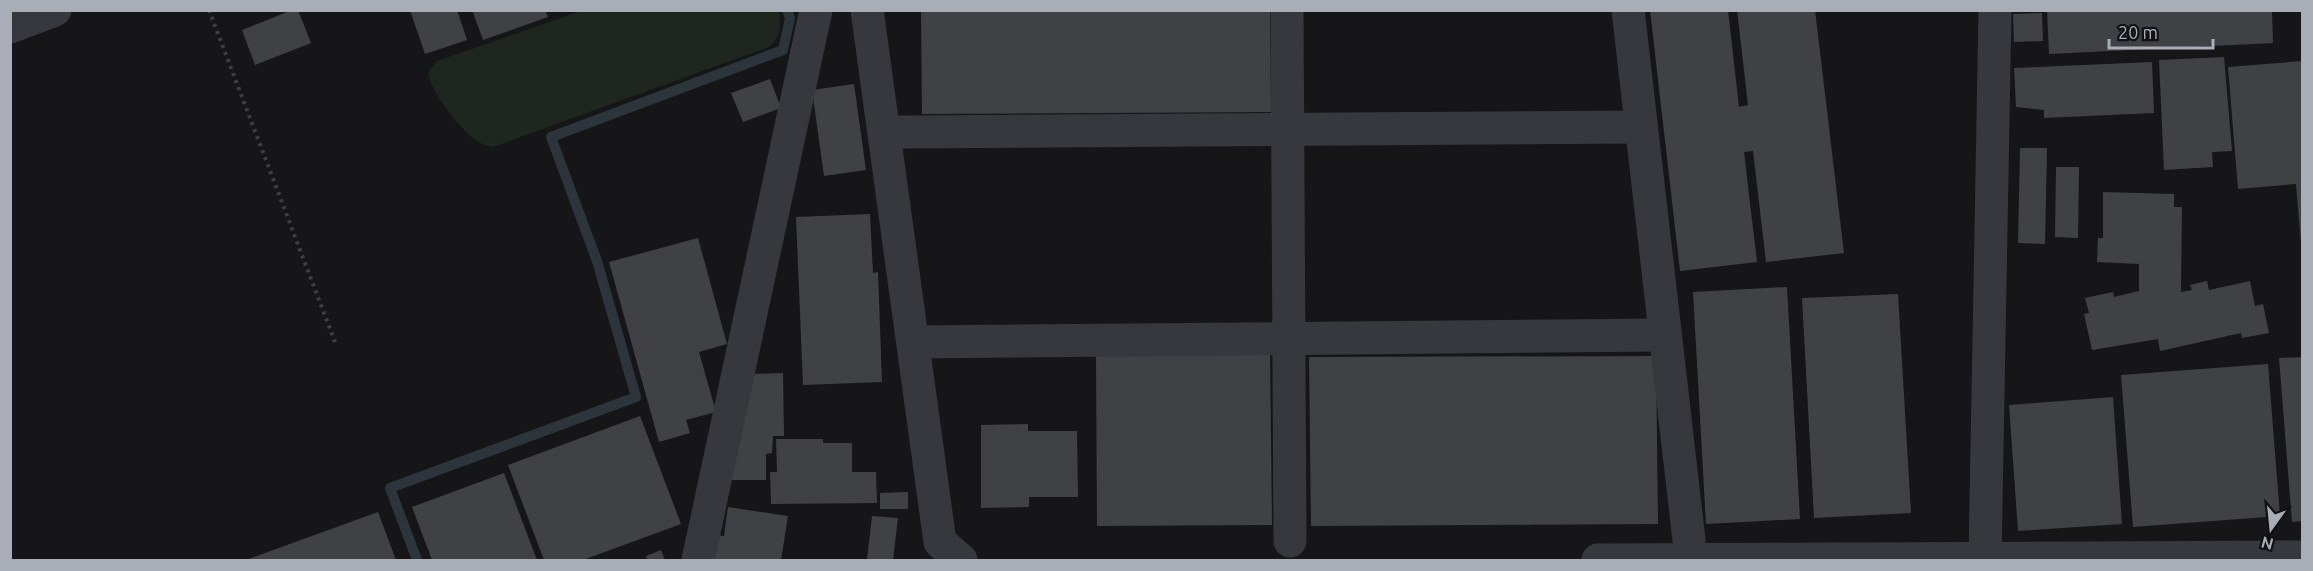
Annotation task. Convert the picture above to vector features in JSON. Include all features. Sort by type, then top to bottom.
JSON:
[{"type":"street","points":[[10,27],[55,10]]},
{"type":"street","points":[[698,561],[816,10]]},
{"type":"street","points":[[867,10],[940,542],[962,561]]},
{"type":"street","points":[[1287,10],[1290,541]]},
{"type":"street","points":[[1628,10],[1689,540]]},
{"type":"street","points":[[1985,559],[1995,10]]},
{"type":"street","points":[[884,134],[902,132],[1641,127]]},
{"type":"street","points":[[913,342],[1665,335]]},
{"type":"street","points":[[1598,561],[2302,557]]},
{"type":"path","points":[[209,10],[335,342]]},
{"type":"shaded area","points":[[584,10],[779,11],[780,26],[776,40],[769,47],[493,147],[480,143],[465,131],[441,101],[430,81],[428,73],[437,61]]},
{"type":"building","points":[[292,10],[298,10],[311,43],[255,65],[242,30]]},
{"type":"building","points":[[410,10],[457,10],[467,40],[425,54]]},
{"type":"building","points":[[472,10],[545,10],[548,17],[483,40]]},
{"type":"building","points":[[921,10],[1270,10],[1271,112],[922,114]]},
{"type":"building","points":[[1650,10],[1728,10],[1739,107],[1748,105],[1737,10],[1815,10],[1844,253],[1766,262],[1753,151],[1744,152],[1757,262],[1680,271]]},
{"type":"building","points":[[2047,10],[2272,10],[2273,43],[2049,54]]},
{"type":"building","points":[[2042,13],[2043,41],[2014,42],[2013,14]]},
{"type":"building","points":[[2224,57],[2232,151],[2212,152],[2213,167],[2164,170],[2159,60]]},
{"type":"building","points":[[2302,61],[2301,243],[2296,184],[2238,189],[2228,67]]},
{"type":"building","points":[[2152,62],[2154,113],[2044,118],[2044,110],[2016,107],[2014,68]]},
{"type":"building","points":[[770,79],[781,108],[743,122],[731,93]]},
{"type":"building","points":[[854,84],[866,170],[824,176],[812,90]]},
{"type":"building","points":[[2020,148],[2047,148],[2045,244],[2018,243]]},
{"type":"building","points":[[2056,167],[2079,167],[2078,238],[2055,237]]},
{"type":"building","points":[[2103,192],[2174,194],[2174,207],[2182,207],[2181,292],[2192,290],[2190,285],[2207,281],[2209,290],[2250,281],[2255,306],[2263,304],[2269,333],[2242,338],[2241,333],[2160,351],[2158,339],[2092,350],[2084,314],[2089,313],[2085,298],[2113,292],[2114,297],[2139,291],[2139,264],[2097,262],[2098,238],[2103,238]]},
{"type":"building","points":[[870,214],[873,273],[878,272],[882,382],[803,385],[796,217]]},
{"type":"building","points":[[698,238],[727,344],[699,352],[716,412],[686,420],[690,433],[659,442],[609,262]]},
{"type":"building","points":[[1787,287],[1800,519],[1706,524],[1693,292]]},
{"type":"building","points":[[1898,294],[1911,513],[1814,518],[1802,298]]},
{"type":"building","points":[[1096,354],[1270,354],[1272,525],[1097,526]]},
{"type":"building","points":[[1656,356],[1658,524],[1311,526],[1309,357]]},
{"type":"building","points":[[2302,357],[2302,521],[2292,522],[2279,358]]},
{"type":"building","points":[[2268,364],[2280,516],[2133,527],[2121,375]]},
{"type":"building","points":[[783,373],[784,436],[773,436],[772,453],[766,454],[766,480],[732,480],[732,460],[750,374]]},
{"type":"building","points":[[2113,397],[2122,524],[2018,531],[2009,405]]},
{"type":"building","points":[[640,416],[681,524],[583,560],[544,560],[508,465]]},
{"type":"building","points":[[1028,424],[1028,431],[1077,431],[1078,497],[1029,497],[1029,507],[981,508],[981,425]]},
{"type":"building","points":[[776,439],[823,439],[823,443],[852,443],[852,472],[876,472],[877,503],[771,504],[770,472],[777,472]]},
{"type":"building","points":[[504,473],[537,560],[432,560],[412,507]]},
{"type":"building","points":[[908,492],[908,509],[880,509],[880,493]]},
{"type":"building","points":[[728,507],[788,516],[781,560],[711,560],[715,535],[724,536]]},
{"type":"building","points":[[378,512],[396,560],[246,560]]},
{"type":"building","points":[[872,516],[898,518],[893,560],[867,560]]},
{"type":"building","points":[[661,550],[665,560],[647,560],[646,556]]},
{"type":"waterway","points":[[417,560],[390,488],[636,397],[597,261],[551,137],[783,50],[790,18],[787,10]]}]
